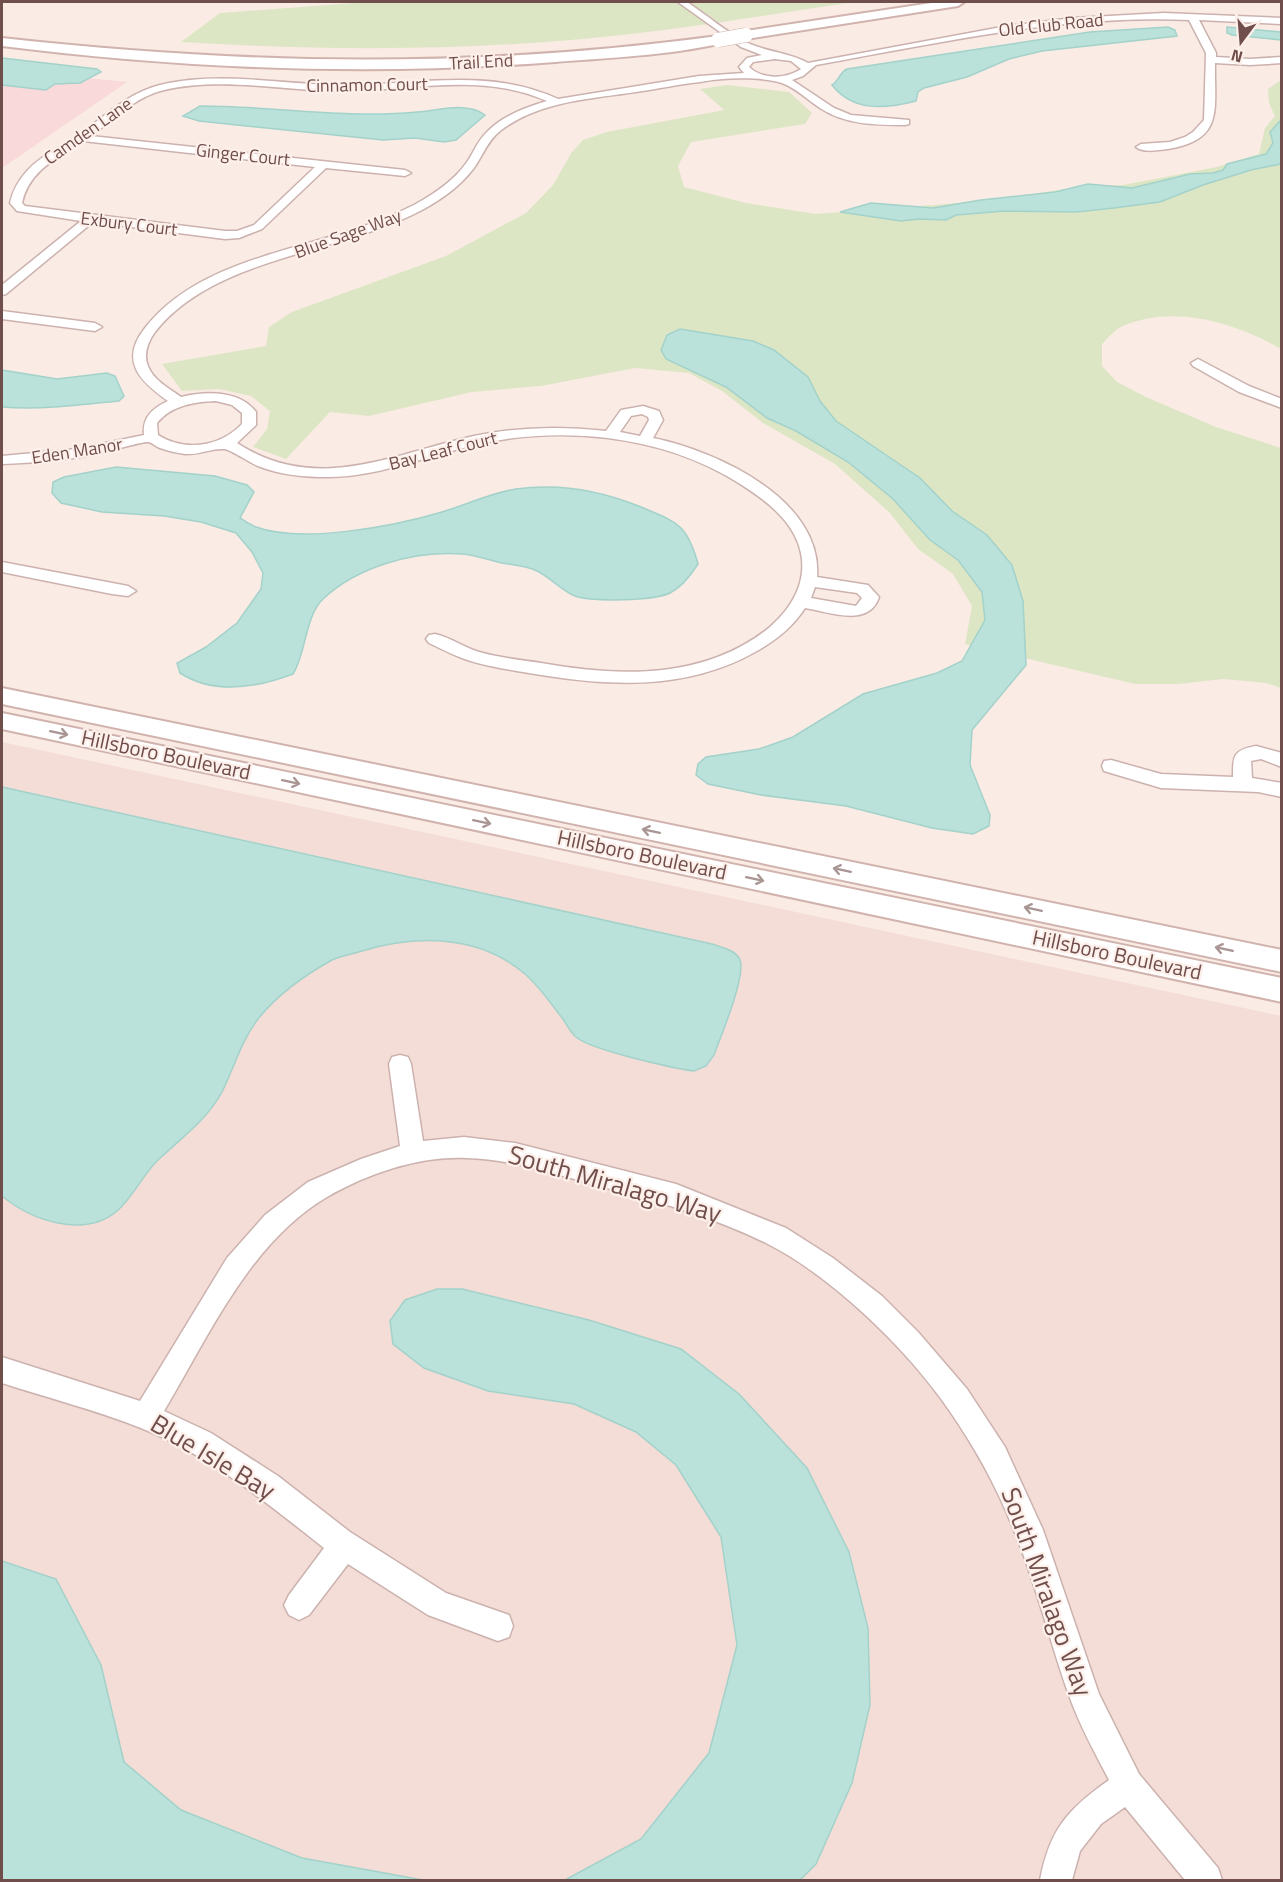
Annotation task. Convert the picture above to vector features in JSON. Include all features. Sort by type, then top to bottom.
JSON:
[{"type":"street","points":[[682,2],[749,58],[745,70],[758,76]]},
{"type":"street","name":"Trail End","points":[[742,33],[923,2]]},
{"type":"street","name":"Trail End","points":[[2,42],[184,60],[334,65],[523,60],[606,53],[958,2]]},
{"type":"street","points":[[1141,147],[1178,143],[1197,135],[1205,128],[1209,120],[1211,60],[1209,46],[1192,16]]},
{"type":"street","name":"Old Club Road","points":[[777,78],[803,72],[813,63],[1043,24],[1117,18],[1192,16],[1281,21]]},
{"type":"street","name":"Trail End","points":[[2,36],[196,54],[347,59],[534,53],[715,37]]},
{"type":"street","name":"Blue Sage Way","points":[[179,402],[148,378],[141,367],[139,356],[141,344],[148,331],[189,295],[230,274],[354,235],[418,207],[461,177],[486,137],[522,114],[557,102],[725,75],[737,71],[749,58],[775,56]]},
{"type":"street","name":"Old Club Road","points":[[775,56],[824,61]]},
{"type":"street","points":[[777,78],[790,82],[830,110],[845,117],[878,122],[905,122],[868,118],[846,111],[801,81],[805,65],[794,59]]},
{"type":"street","points":[[1211,60],[1250,63],[1281,60]]},
{"type":"street","name":"Blue Sage Way","points":[[725,75],[777,78]]},
{"type":"street","name":"Cinnamon Court","points":[[174,85],[222,81],[340,88],[482,83],[532,91],[557,102]]},
{"type":"street","name":"Camden Lane","points":[[17,196],[21,187],[36,169],[133,99],[174,85]]},
{"type":"street","name":"Ginger Court","points":[[82,138],[405,173]]},
{"type":"street","name":"Exbury Court","points":[[17,196],[16,203],[21,209],[225,235],[250,231],[258,227],[324,164]]},
{"type":"street","points":[[2,291],[90,219]]},
{"type":"street","points":[[2,315],[95,327]]},
{"type":"street","points":[[1198,363],[1244,389],[1281,404]]},
{"type":"street","points":[[216,397],[228,399],[245,406],[251,418],[249,425],[227,443],[188,449],[165,446],[151,437],[150,423],[162,410],[179,402],[216,397]]},
{"type":"street","points":[[610,435],[626,412],[643,410],[654,414],[656,420],[644,441]]},
{"type":"street","name":"Bay Leaf Court","points":[[227,443],[258,462],[302,472],[326,473],[377,467],[454,446],[507,436],[541,433],[610,435],[644,441],[699,457],[744,479],[762,492],[795,523],[806,541],[810,560],[809,581],[801,602],[789,619],[771,636],[748,650],[720,663],[688,673],[612,680],[580,677],[470,656],[435,639]]},
{"type":"street","name":"Eden Manor","points":[[2,460],[90,453],[151,437]]},
{"type":"street","points":[[2,567],[65,578],[92,587],[128,591]]},
{"type":"street","points":[[801,602],[858,611],[870,603],[870,597],[862,589],[809,581]]},
{"type":"street","name":"Hillsboro Boulevard","points":[[2,696],[1281,961]]},
{"type":"street","name":"Hillsboro Boulevard","points":[[2,721],[1281,990]]},
{"type":"street","points":[[1243,784],[1242,759],[1247,754],[1258,752],[1271,754],[1281,760]]},
{"type":"street","points":[[1111,766],[1161,781],[1243,784],[1281,790]]},
{"type":"street","points":[[400,1064],[413,1152]]},
{"type":"street","name":"South Miralago Way","points":[[146,1416],[236,1266],[274,1223],[317,1190],[369,1166],[413,1152],[464,1147],[515,1153],[676,1195],[777,1236],[824,1266],[873,1305],[909,1341],[957,1398],[994,1457],[1029,1530],[1086,1700],[1128,1785],[1206,1881]]},
{"type":"street","name":"Blue Isle Bay","points":[[2,1370],[146,1416],[201,1443],[258,1480],[344,1545],[438,1605],[498,1626]]},
{"type":"street","points":[[299,1605],[344,1545]]},
{"type":"street","points":[[1056,1881],[1066,1844],[1090,1813],[1128,1785]]},
{"type":"shaded area","points":[[2,70],[127,82],[2,168]]},
{"type":"shaded area","points":[[2,742],[1281,1016],[1281,1880],[2,1880]]},
{"type":"green space","points":[[368,2],[854,2],[642,33],[522,44],[376,48],[278,47],[181,42],[220,13]]},
{"type":"green space","points":[[1281,80],[1281,349],[1225,324],[1204,319],[1163,317],[1143,320],[1114,331],[1102,344],[1102,366],[1117,382],[1146,397],[1216,427],[1281,448],[1281,688],[1266,683],[1223,679],[1178,684],[1135,684],[965,644],[972,606],[953,574],[918,549],[890,513],[835,464],[763,423],[722,391],[689,373],[635,368],[541,386],[472,392],[369,416],[330,412],[286,459],[253,447],[267,429],[270,411],[251,396],[219,389],[182,391],[162,364],[266,346],[269,327],[292,312],[446,256],[526,213],[553,185],[572,152],[583,140],[607,132],[724,110],[700,89],[727,85],[789,92],[812,113],[805,124],[691,142],[678,166],[684,187],[746,203],[816,214],[985,201],[1087,186],[1123,185],[1217,167],[1259,154],[1265,128],[1275,116],[1269,103],[1268,89]]},
{"type":"water","points":[[1168,27],[1175,30],[1177,36],[1042,51],[1009,59],[967,77],[924,88],[918,92],[916,101],[893,106],[860,104],[840,94],[832,85],[847,69],[1090,32]]},
{"type":"water","points":[[1227,27],[1281,32],[1281,40],[1232,35],[1227,33]]},
{"type":"water","points":[[2,58],[97,69],[101,72],[80,83],[55,84],[46,90],[2,85]]},
{"type":"water","points":[[200,106],[362,114],[470,108],[485,115],[456,140],[444,142],[415,138],[383,140],[199,121],[183,116]]},
{"type":"water","points":[[1281,120],[1281,164],[1251,170],[1203,185],[1160,202],[1076,212],[1005,211],[956,215],[946,220],[901,221],[840,212],[871,203],[933,208],[1055,192],[1088,184],[1132,188],[1190,174],[1213,173],[1223,170],[1227,164],[1266,154],[1273,143],[1270,132]]},
{"type":"water","points":[[680,329],[753,341],[774,350],[808,377],[820,401],[836,421],[920,478],[952,511],[987,535],[1012,565],[1023,601],[1026,665],[972,730],[970,765],[990,815],[989,826],[973,834],[932,828],[846,806],[761,795],[708,784],[696,775],[698,764],[706,757],[759,749],[793,737],[863,694],[937,673],[962,661],[985,620],[982,592],[958,560],[930,540],[893,499],[848,462],[796,431],[767,418],[726,387],[666,359],[661,350],[667,335]]},
{"type":"water","points":[[2,370],[57,379],[107,373],[115,376],[124,396],[119,401],[75,405],[2,407]]},
{"type":"water","points":[[116,467],[215,476],[247,485],[254,492],[240,518],[256,527],[275,532],[298,534],[349,531],[400,523],[516,489],[548,487],[580,490],[626,501],[672,521],[685,532],[690,540],[698,564],[686,580],[670,593],[651,598],[608,600],[575,596],[533,569],[472,555],[444,554],[406,558],[370,569],[337,587],[323,599],[317,606],[309,625],[301,656],[293,674],[250,686],[221,687],[193,680],[180,673],[177,663],[206,647],[237,623],[261,589],[263,573],[252,552],[236,533],[201,522],[164,516],[102,512],[61,503],[52,493],[53,482],[64,477]]},
{"type":"water","points":[[2,787],[712,944],[732,951],[740,960],[741,968],[736,992],[714,1055],[706,1066],[694,1071],[632,1058],[584,1042],[572,1033],[550,1002],[525,974],[507,961],[468,945],[447,942],[404,942],[339,957],[302,979],[258,1019],[247,1036],[222,1092],[209,1112],[157,1161],[117,1211],[89,1224],[74,1225],[42,1219],[14,1205],[2,1196]]},
{"type":"water","points":[[437,1289],[462,1289],[589,1320],[681,1349],[739,1394],[807,1468],[849,1552],[868,1628],[870,1705],[852,1783],[816,1864],[800,1880],[565,1880],[641,1839],[709,1753],[737,1645],[721,1537],[676,1465],[636,1432],[574,1404],[488,1391],[424,1368],[393,1344],[390,1321],[405,1300]]},
{"type":"water","points":[[2,1561],[56,1579],[101,1665],[124,1762],[181,1810],[302,1858],[423,1880],[2,1880]]}]
